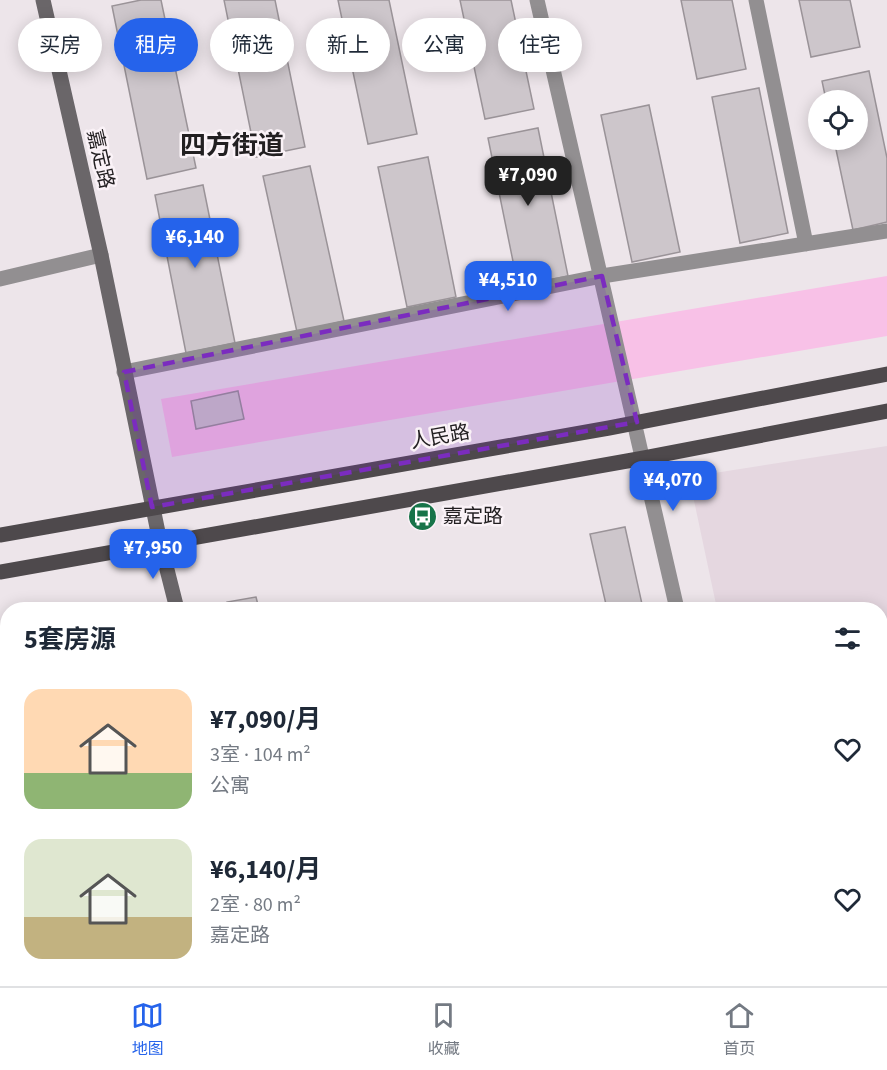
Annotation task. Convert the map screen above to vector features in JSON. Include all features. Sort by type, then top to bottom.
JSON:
[{"type":"main road","name":"嘉定路","points":[[43,0],[101,255],[152,507],[175,602]]},
{"type":"main road","name":"人民路","points":[[0,535],[636,422],[887,374]]},
{"type":"main road","points":[[0,572],[644,458],[887,411]]},
{"type":"street","points":[[537,0],[636,422],[675,602]]},
{"type":"street","points":[[756,0],[806,243]]},
{"type":"street","points":[[124,372],[602,276],[887,231]]},
{"type":"street","points":[[0,279],[101,255]]},
{"type":"highlighted area","points":[[602,276],[637,422],[152,507],[124,372]]},
{"type":"shaded area","points":[[887,276],[887,336],[172,457],[161,399]]},
{"type":"shaded area","points":[[887,446],[887,602],[716,602],[689,477]]},
{"type":"building","points":[[141,0],[161,0],[165,18],[114,18],[112,6]]},
{"type":"building","points":[[224,0],[275,0],[279,18],[228,18]]},
{"type":"building","points":[[338,0],[389,0],[402,72],[404,72],[417,134],[368,144],[353,72],[390,72],[390,18],[342,18]]},
{"type":"building","points":[[460,0],[511,0],[515,18],[498,18],[498,72],[526,72],[534,109],[485,119],[475,72],[486,72],[486,18],[464,18]]},
{"type":"building","points":[[681,0],[732,0],[746,69],[697,79]]},
{"type":"building","points":[[799,0],[850,0],[860,47],[811,57]]},
{"type":"building","points":[[869,71],[887,158],[887,222],[853,230],[836,150],[868,150],[868,90],[824,90],[822,81]]},
{"type":"building","points":[[125,72],[176,72],[196,168],[147,179]]},
{"type":"building","points":[[239,72],[290,72],[305,147],[256,157]]},
{"type":"building","points":[[759,88],[788,233],[740,243],[712,97]]},
{"type":"building","points":[[649,105],[680,252],[632,262],[601,115]]},
{"type":"building","points":[[538,128],[568,276],[518,286],[488,138]]},
{"type":"building","points":[[428,157],[456,297],[407,307],[378,167]]},
{"type":"building","points":[[310,166],[344,321],[297,332],[263,176]]},
{"type":"building","points":[[203,185],[235,343],[186,353],[155,195]]},
{"type":"building","points":[[238,391],[244,419],[196,429],[191,401]]},
{"type":"building","points":[[625,527],[642,602],[605,602],[590,534]]},
{"type":"building","points":[[256,597],[257,602],[227,602]]},
{"type":"place","name":"嘉定路","points":[[422,516]]},
{"type":"district","name":"四方街道","points":[[232,145]]}]
